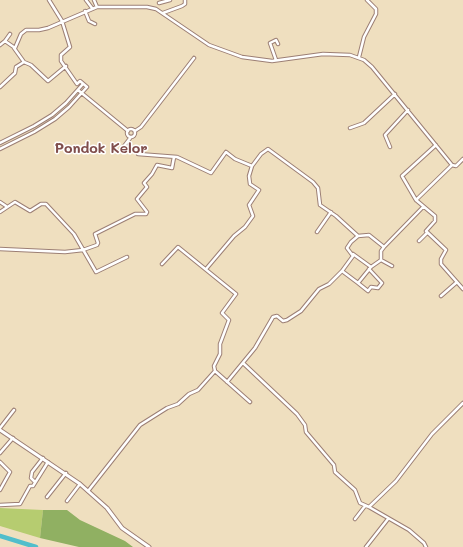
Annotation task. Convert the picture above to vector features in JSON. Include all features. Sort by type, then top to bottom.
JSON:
[{"type":"street","points":[[0,149],[34,132],[55,119],[88,87],[80,81],[77,84],[66,66],[61,61],[61,56],[70,47],[62,21],[49,0]]},
{"type":"street","points":[[86,0],[92,8]]},
{"type":"street","points":[[94,0],[97,7]]},
{"type":"street","points":[[159,3],[170,0]]},
{"type":"street","points":[[163,14],[182,6],[185,4],[185,0]]},
{"type":"street","points":[[359,57],[364,37],[376,14],[376,9],[367,0]]},
{"type":"street","points":[[14,48],[21,34],[26,30],[39,30],[92,8],[147,6],[152,7],[198,38],[217,48],[254,60],[276,60],[323,54],[350,55],[359,57],[370,65],[395,94],[452,165]]},
{"type":"street","points":[[85,11],[89,21],[94,24]]},
{"type":"street","points":[[0,45],[10,34]]},
{"type":"street","points":[[276,60],[270,43],[276,40],[278,44]]},
{"type":"street","points":[[5,41],[14,48],[24,62],[31,65],[48,81],[66,66]]},
{"type":"street","points":[[120,150],[130,137],[133,136],[135,131],[141,127],[194,58]]},
{"type":"street","points":[[0,87],[15,73],[16,67],[24,62]]},
{"type":"street","points":[[0,144],[52,115],[83,84]]},
{"type":"street","points":[[78,90],[128,131],[127,133],[130,137]]},
{"type":"street","points":[[350,128],[364,123],[395,94]]},
{"type":"street","points":[[390,147],[385,135],[408,110]]},
{"type":"street","points":[[31,128],[34,132]]},
{"type":"street","points":[[128,131],[133,129],[135,131]]},
{"type":"street","points":[[402,176],[436,145]]},
{"type":"street","points":[[206,269],[234,236],[245,227],[253,216],[249,205],[259,190],[249,182],[249,176],[252,166],[265,150],[270,150],[313,182],[318,188],[320,205],[331,212],[358,236]]},
{"type":"street","points":[[138,154],[174,157],[184,160],[211,173],[226,152],[235,159],[252,166]]},
{"type":"street","points":[[0,250],[54,252],[83,250],[98,244],[94,236],[102,230],[135,214],[146,214],[147,212],[137,199],[147,187],[144,183],[152,174],[157,165],[172,168],[174,157]]},
{"type":"street","points":[[416,200],[452,165],[456,166],[463,159]]},
{"type":"street","points":[[400,172],[416,200],[436,218],[426,230],[427,233],[419,241]]},
{"type":"street","points":[[0,202],[6,206]]},
{"type":"street","points":[[0,212],[6,206],[15,202],[30,211],[41,204],[46,204],[74,234],[96,272],[127,257]]},
{"type":"street","points":[[381,260],[381,251],[384,247],[423,207]]},
{"type":"street","points":[[317,232],[331,212]]},
{"type":"street","points":[[427,233],[446,250],[441,259],[441,264],[463,290]]},
{"type":"street","points":[[342,271],[368,291],[371,287],[378,288],[382,282],[370,268],[347,248],[358,236],[369,235],[384,247]]},
{"type":"street","points":[[162,264],[178,246],[236,294],[222,313],[229,320],[220,344],[220,354],[214,366],[215,372],[250,402]]},
{"type":"street","points":[[227,382],[255,348],[273,317],[277,316],[283,321],[301,311],[320,290],[329,284],[342,271],[353,254]]},
{"type":"street","points":[[381,260],[392,266]]},
{"type":"street","points":[[358,283],[370,268],[381,260]]},
{"type":"street","points":[[442,296],[457,282]]},
{"type":"street","points":[[243,363],[297,414],[306,425],[306,432],[334,465],[335,472],[356,490],[359,502],[413,533],[424,543],[426,547]]},
{"type":"street","points":[[90,488],[139,427],[167,408],[178,404],[189,394],[198,390],[215,372]]},
{"type":"street","points":[[369,507],[396,481],[432,434],[463,403]]},
{"type":"street","points":[[14,410],[2,422],[0,429],[80,484],[90,488],[126,531],[149,547]]},
{"type":"street","points":[[0,453],[13,437]]},
{"type":"street","points":[[35,482],[31,478],[32,472],[43,458]]},
{"type":"street","points":[[0,462],[10,472],[0,490]]},
{"type":"street","points":[[0,505],[19,504],[30,486],[33,486],[49,462]]},
{"type":"street","points":[[47,497],[66,473]]},
{"type":"street","points":[[67,501],[80,484]]},
{"type":"street","points":[[356,519],[365,506]]},
{"type":"street","points":[[366,547],[388,519]]},
{"type":"green space","points":[[0,508],[43,510],[40,538],[0,526]]},
{"type":"green space","points":[[43,510],[67,510],[80,520],[125,541],[133,547],[79,547],[40,538]]},
{"type":"waterway","points":[[0,536],[36,547]]},
{"type":"district","name":"Pondok Kelor","points":[[101,149]]}]
